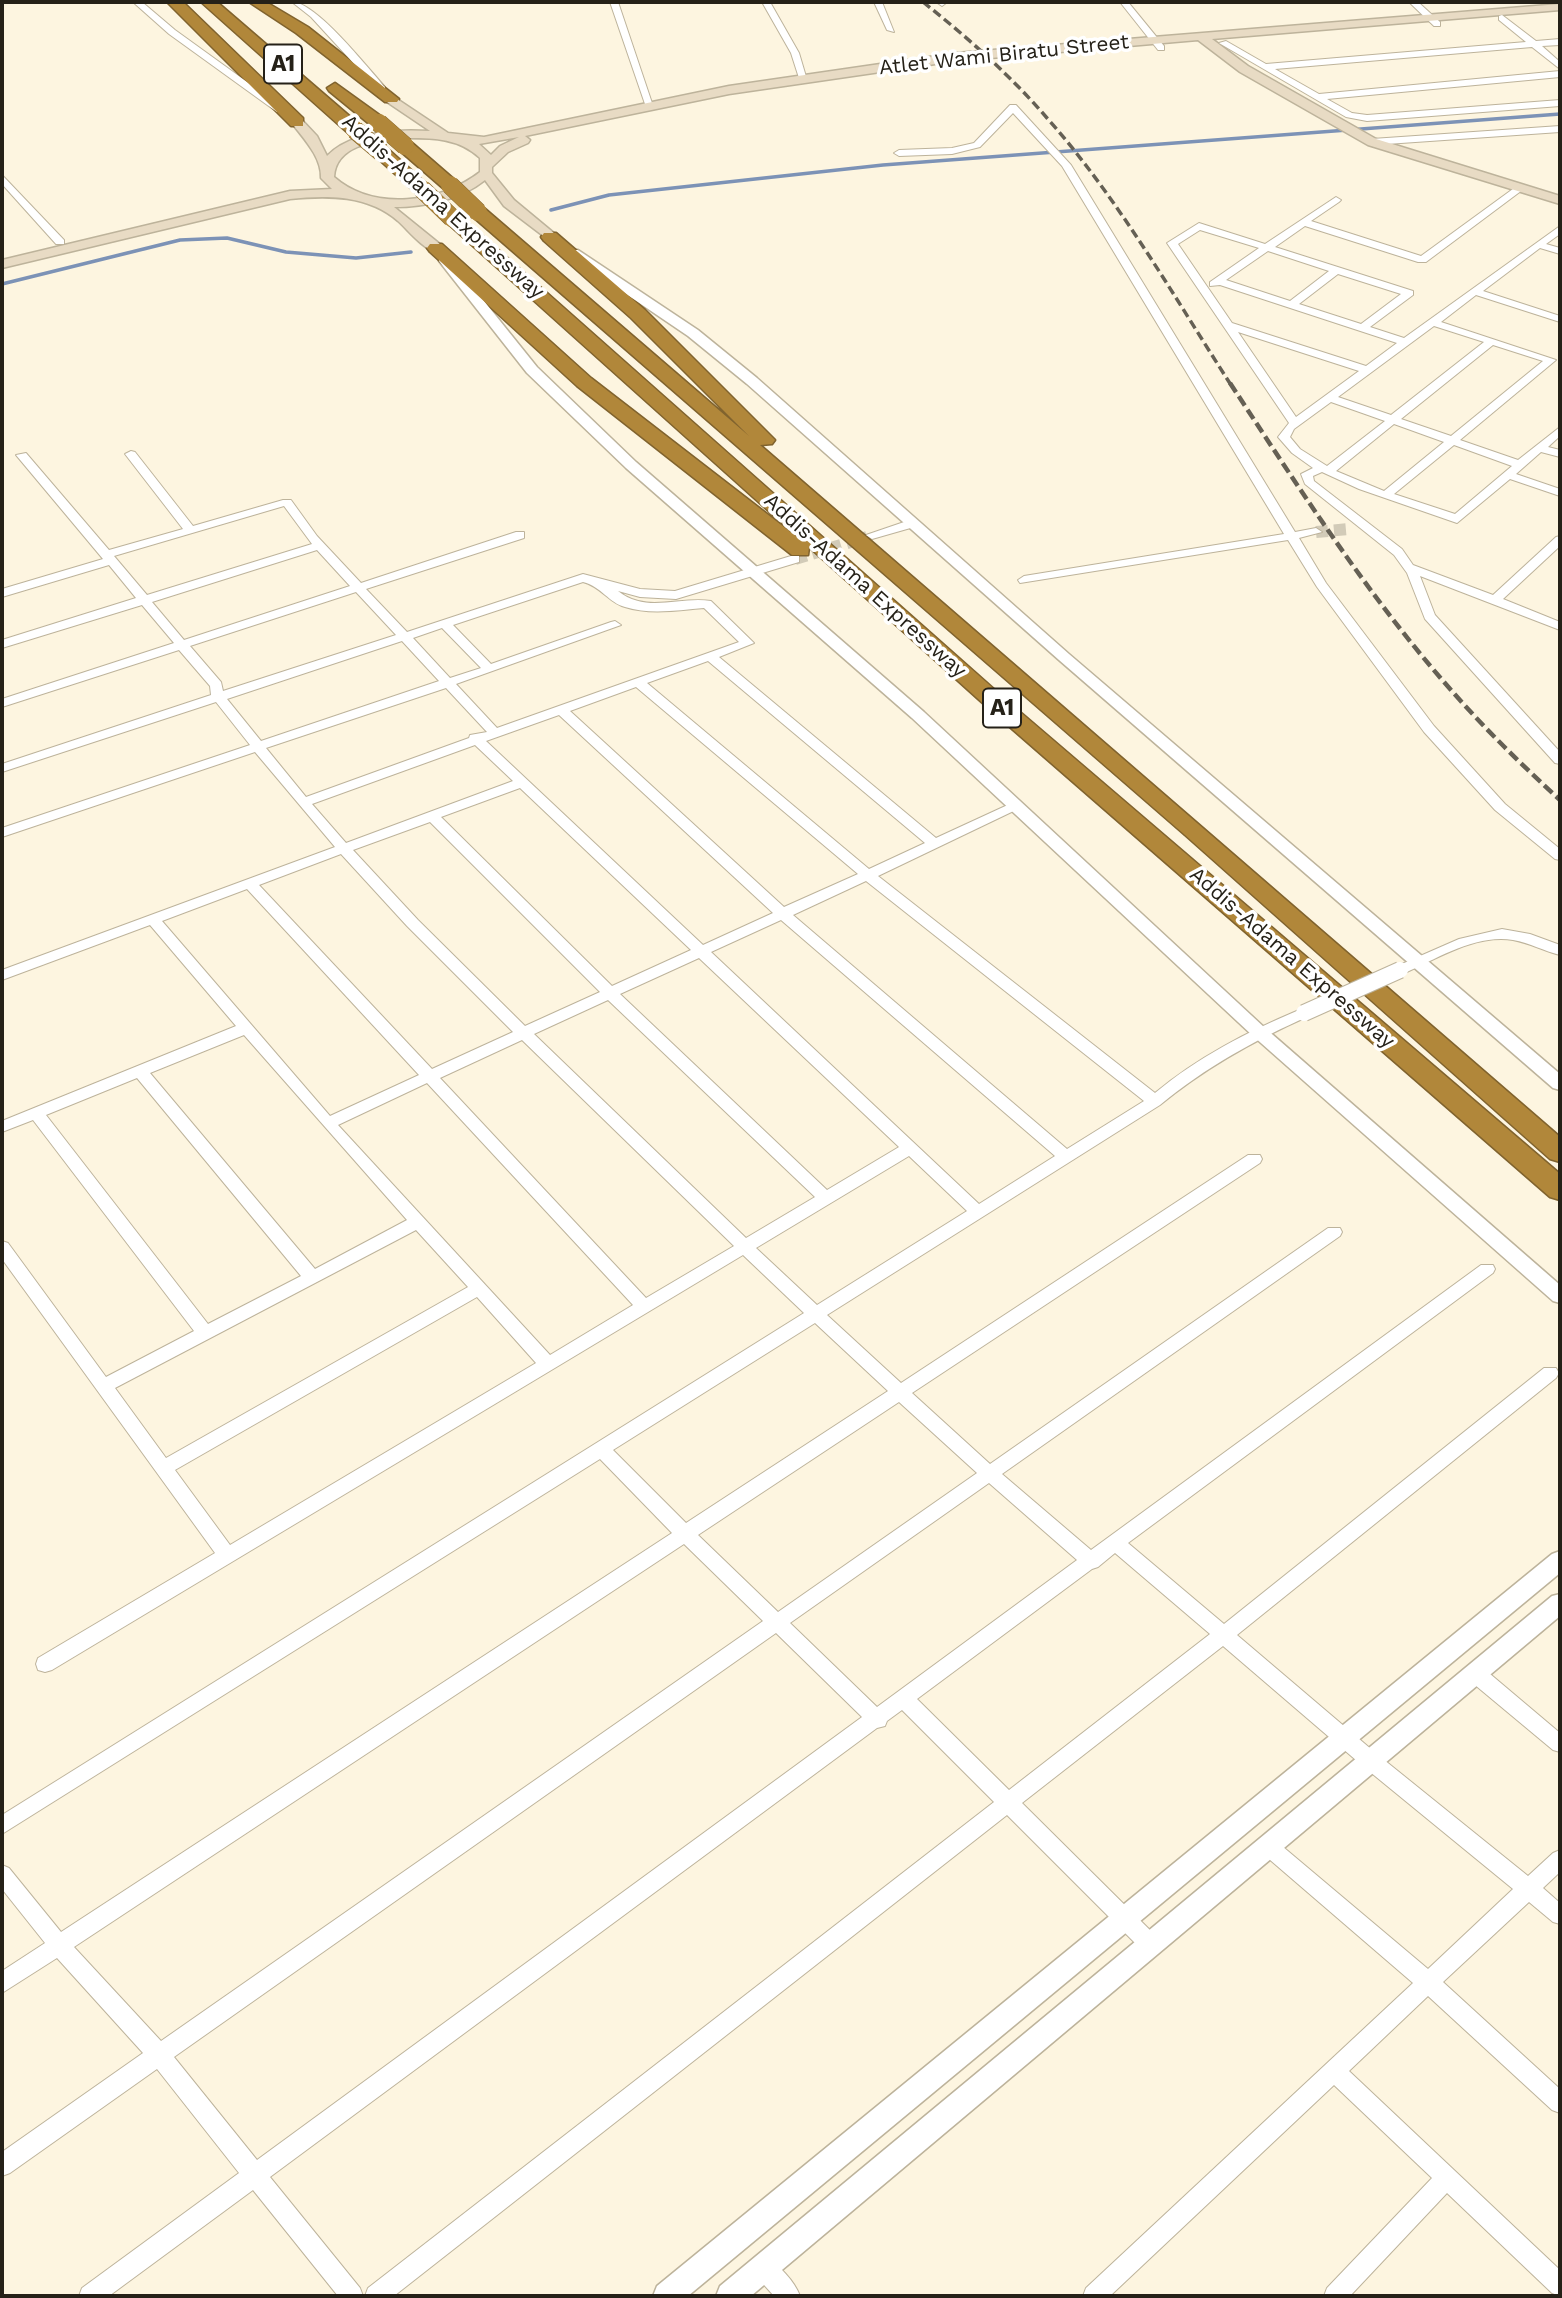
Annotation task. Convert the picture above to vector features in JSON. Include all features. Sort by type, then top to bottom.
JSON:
[{"type":"highway","points":[[174,2],[296,122]]},
{"type":"highway","name":"Addis-Adama Expressway","points":[[208,2],[381,152],[949,662],[1560,1190]]},
{"type":"highway","name":"Addis-Adama Expressway","points":[[226,2],[379,123],[478,212],[872,545],[1560,1152]]},
{"type":"highway","points":[[256,2],[302,30],[391,99]]},
{"type":"highway","points":[[550,237],[638,314],[872,545]]},
{"type":"highway","points":[[436,248],[584,383],[949,662]]},
{"type":"main road","points":[[2,264],[290,195],[323,192],[400,203],[445,197],[471,187],[504,149],[524,140],[574,125],[705,98],[941,67],[1560,7]]},
{"type":"main road","points":[[1211,41],[1434,21],[1560,13]]},
{"type":"main road","points":[[1211,41],[1244,69],[1372,142],[1560,200]]},
{"type":"main road","name":"Atlet Wami Biratu Street","points":[[2,256],[296,186],[326,169],[337,154],[359,142],[402,134],[484,141],[574,125],[650,104],[705,98],[804,78],[956,57],[1158,44]]},
{"type":"main road","points":[[391,99],[450,137],[481,150],[487,168],[509,203],[550,237]]},
{"type":"main road","points":[[296,122],[313,139],[332,185],[350,195]]},
{"type":"main road","points":[[368,200],[399,215],[436,248]]},
{"type":"street","points":[[137,2],[172,32],[296,122]]},
{"type":"street","points":[[296,2],[314,15],[391,99]]},
{"type":"street","points":[[614,2],[650,104]]},
{"type":"street","points":[[766,2],[804,78]]},
{"type":"street","points":[[878,2],[891,30]]},
{"type":"street","points":[[1124,2],[1158,44]]},
{"type":"street","points":[[1413,2],[1434,21]]},
{"type":"street","points":[[1502,18],[1560,66]]},
{"type":"street","points":[[1211,41],[1264,67],[1336,110],[1367,118],[1560,103]]},
{"type":"street","points":[[1264,67],[1560,42]]},
{"type":"street","points":[[1315,97],[1560,74]]},
{"type":"street","points":[[900,153],[952,151],[977,145],[1013,107],[1045,141],[1066,165],[1321,584],[1429,729],[1500,807],[1560,856]]},
{"type":"street","points":[[1372,142],[1560,129]]},
{"type":"street","points":[[2,178],[60,243]]},
{"type":"street","points":[[1303,222],[1422,260],[1520,188]]},
{"type":"street","points":[[1203,291],[1336,200]]},
{"type":"street","points":[[1295,424],[1172,243],[1199,226],[1409,293],[1363,328]]},
{"type":"street","points":[[1560,229],[1295,424],[1284,437],[1290,447],[1325,470],[1457,519],[1560,430]]},
{"type":"street","points":[[550,237],[693,333],[910,524],[1560,1084]]},
{"type":"street","points":[[1539,245],[1560,251]]},
{"type":"street","points":[[436,248],[532,370],[631,465],[756,571],[1017,806],[1259,1032],[1560,1296]]},
{"type":"street","points":[[1292,305],[1337,270]]},
{"type":"street","points":[[1218,281],[1407,343]]},
{"type":"street","points":[[1476,292],[1560,319]]},
{"type":"street","points":[[1387,494],[1551,360],[1434,323]]},
{"type":"street","points":[[1226,325],[1369,371]]},
{"type":"street","points":[[1492,341],[1325,470],[1307,474],[1308,482],[1391,547],[1413,573],[1429,616],[1557,751]]},
{"type":"street","points":[[1331,398],[1521,465]]},
{"type":"street","points":[[1540,448],[1560,454]]},
{"type":"street","points":[[131,454],[190,530]]},
{"type":"street","points":[[22,455],[216,685],[217,695],[258,748],[344,849],[428,939],[814,1315],[989,1475],[1092,1562]]},
{"type":"street","points":[[1509,475],[1560,493]]},
{"type":"street","points":[[2,593],[190,530],[287,502],[319,546],[494,732]]},
{"type":"street","points":[[872,545],[910,524]]},
{"type":"street","points":[[1349,529],[1363,527]]},
{"type":"street","points":[[1024,580],[1316,532]]},
{"type":"street","points":[[2,703],[520,535]]},
{"type":"street","points":[[1494,601],[1560,540]]},
{"type":"street","points":[[2,645],[319,546]]},
{"type":"street","points":[[2,768],[217,695],[583,578],[640,593],[676,595],[795,559]]},
{"type":"street","points":[[1406,566],[1560,626]]},
{"type":"street","points":[[304,802],[475,738],[748,643],[707,604],[663,607],[627,604],[598,581]]},
{"type":"street","points":[[443,622],[489,669]]},
{"type":"street","points":[[2,833],[614,625]]},
{"type":"street","points":[[710,656],[934,844]]},
{"type":"street","points":[[639,683],[868,875],[1155,1101]]},
{"type":"street","points":[[560,708],[783,914],[1066,1157]]},
{"type":"street","points":[[475,738],[978,1212]]},
{"type":"street","points":[[2,975],[521,783]]},
{"type":"street","points":[[328,1123],[1017,806]]},
{"type":"street","points":[[432,816],[610,993],[825,1198]]},
{"type":"street","points":[[250,884],[644,1306]]},
{"type":"street","points":[[153,920],[328,1123],[547,1363]]},
{"type":"street","points":[[2,1825],[1155,1101],[1190,1071],[1259,1032],[1476,938],[1500,934],[1525,937],[1560,950]]},
{"type":"street","points":[[2,1127],[246,1028]]},
{"type":"street","points":[[140,1071],[312,1278]]},
{"type":"street","points":[[36,1113],[205,1333]]},
{"type":"street","points":[[45,1664],[910,1148]]},
{"type":"street","points":[[2,1983],[1254,1159]]},
{"type":"street","points":[[104,1386],[418,1222]]},
{"type":"street","points":[[2,2165],[1334,1232]]},
{"type":"street","points":[[2,1247],[228,1555]]},
{"type":"street","points":[[90,2296],[905,1700],[1487,1269]]},
{"type":"street","points":[[164,1468],[479,1288]]},
{"type":"street","points":[[376,2296],[1223,1635],[1550,1373]]},
{"type":"street","points":[[601,1449],[877,1720]]},
{"type":"street","points":[[1116,1543],[1371,1761],[1560,1915]]},
{"type":"street","points":[[667,2296],[1560,1560]]},
{"type":"street","points":[[730,2296],[1560,1603]]},
{"type":"street","points":[[1476,1674],[1560,1744]]},
{"type":"street","points":[[905,1700],[1151,1945]]},
{"type":"street","points":[[1269,1847],[1429,1983],[1560,2103]]},
{"type":"street","points":[[1094,2296],[1560,1859]]},
{"type":"street","points":[[2,1874],[59,1945],[158,2054],[352,2296]]},
{"type":"street","points":[[1334,2071],[1560,2285]]},
{"type":"street","points":[[1335,2296],[1447,2178]]},
{"type":"street","points":[[764,2268],[789,2296]]},
{"type":"waterway","points":[[551,210],[609,195],[883,165],[1560,114]]},
{"type":"waterway","points":[[2,284],[180,240],[227,238],[286,252],[356,258],[411,252]]},
{"type":"tunnel","points":[[1316,532],[1349,529]]},
{"type":"tunnel","points":[[795,559],[867,537]]},
{"type":"railway","points":[[923,2],[1003,72],[1073,149],[1144,248],[1231,385]]},
{"type":"railway","points":[[1230,383],[1335,541],[1391,617],[1464,704],[1504,747],[1560,800]]}]
